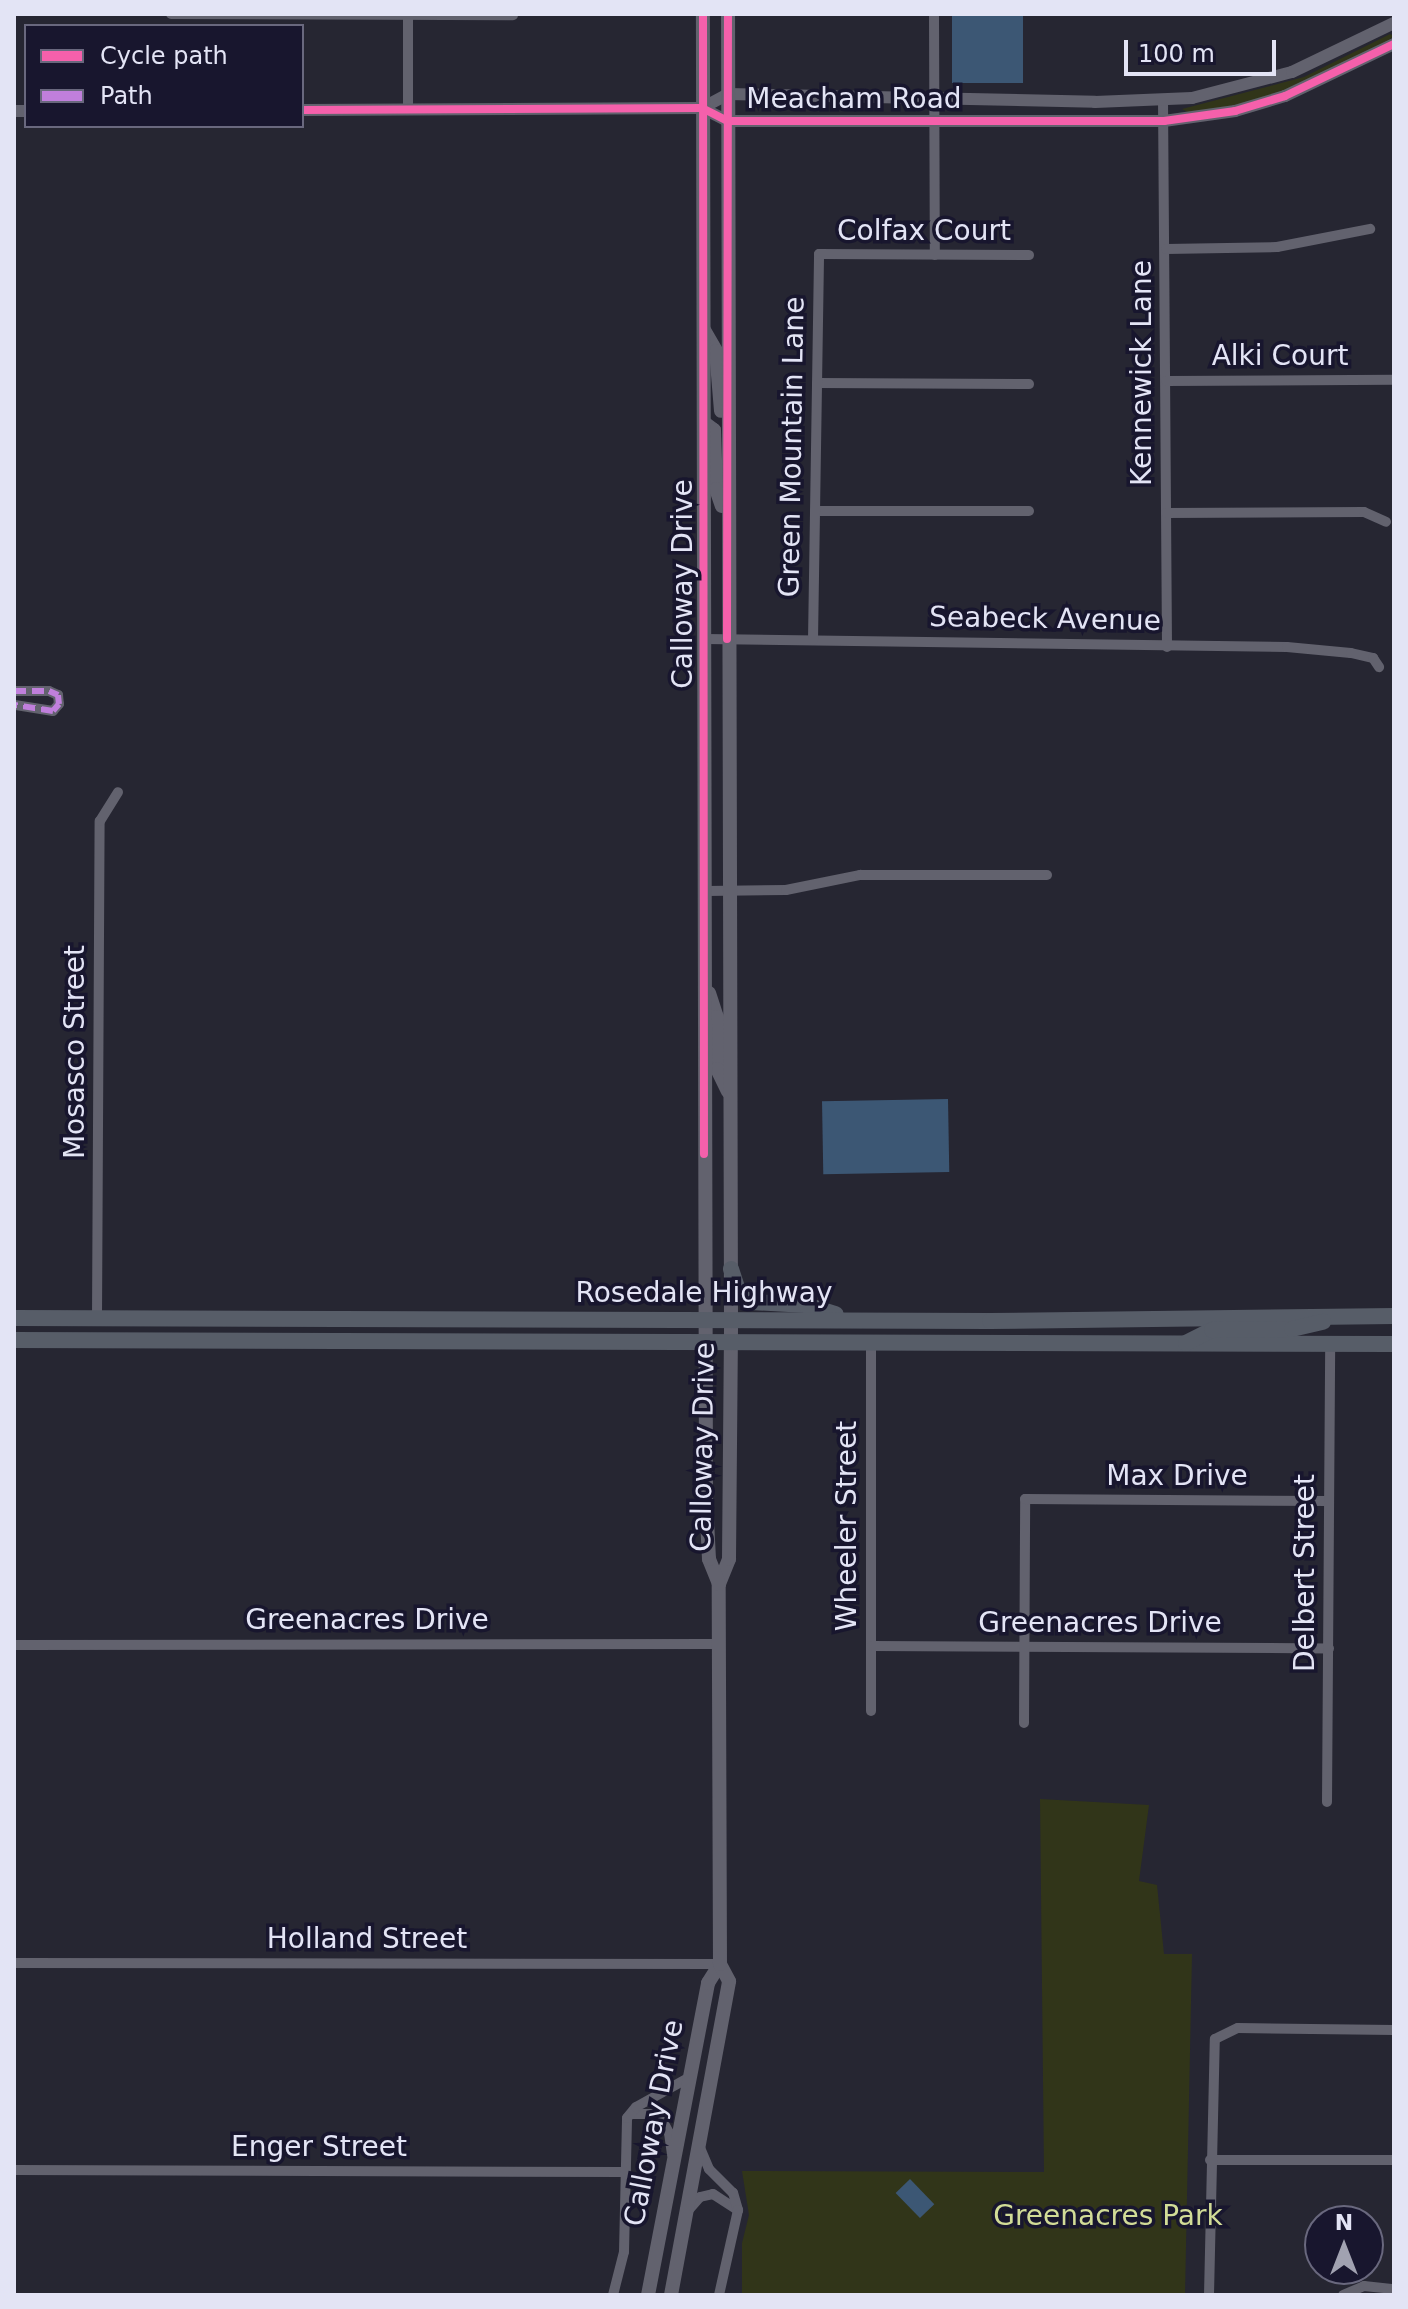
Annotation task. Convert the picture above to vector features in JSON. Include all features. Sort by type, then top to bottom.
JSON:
[{"type":"main road","name":"Calloway Drive","points":[[671,2295],[729,1981],[720,1964],[719,1584],[709,1559],[705,1340],[703,14]]},
{"type":"main road","name":"Calloway Drive","points":[[719,1584],[729,1559],[731,1341],[726,426],[728,14]]},
{"type":"main road","points":[[704,330],[713,338],[717,396],[726,426]]},
{"type":"main road","points":[[705,422],[714,430],[716,489],[727,518]]},
{"type":"main road","points":[[705,982],[717,1017],[717,1069],[729,1093]]},
{"type":"main road","points":[[731,1269],[738,1290],[751,1302],[806,1305],[869,1319]]},
{"type":"main road","points":[[1186,1343],[1212,1330],[1292,1329],[1339,1316]]},
{"type":"main road","name":"Rosedale Highway","points":[[14,1318],[1394,1316]]},
{"type":"main road","points":[[114,1340],[185,1329],[313,1329],[330,1319]]},
{"type":"main road","points":[[333,1340],[344,1328],[406,1327],[438,1319]]},
{"type":"main road","name":"Rosedale Highway","points":[[14,1340],[1394,1344]]},
{"type":"main road","name":"Calloway Drive","points":[[648,2295],[708,1983],[720,1964]]},
{"type":"street","points":[[934,14],[935,255]]},
{"type":"street","points":[[171,15],[513,15]]},
{"type":"street","points":[[408,15],[408,110]]},
{"type":"street","name":"Meacham Road","points":[[702,108],[728,94],[1163,100],[1237,89],[1292,72],[1394,23]]},
{"type":"street","name":"Meacham Road","points":[[304,110],[702,108],[728,121],[1164,121],[1235,111],[1285,96],[1394,44]]},
{"type":"street","name":"Kennewick Lane","points":[[1163,100],[1167,647]]},
{"type":"street","points":[[1166,249],[1277,247],[1370,229]]},
{"type":"street","name":"Colfax Court","points":[[819,254],[1029,255]]},
{"type":"street","name":"Green Mountain Lane","points":[[813,640],[819,254]]},
{"type":"street","name":"Alki Court","points":[[1166,381],[1394,380]]},
{"type":"street","points":[[817,383],[1029,384]]},
{"type":"street","points":[[815,511],[1029,511]]},
{"type":"street","points":[[1166,513],[1364,512],[1386,522]]},
{"type":"street","name":"Seabeck Avenue","points":[[705,639],[1319,649],[1373,658],[1379,667]]},
{"type":"street","points":[[14,691],[49,691],[58,695],[59,704],[53,711],[14,705]]},
{"type":"street","name":"Mosasco Street","points":[[97,1318],[100,821],[118,792]]},
{"type":"street","points":[[706,891],[786,890],[860,875],[1047,875]]},
{"type":"street","name":"Wheeler Street","points":[[871,1341],[871,1711]]},
{"type":"street","name":"Delbert Street","points":[[1327,1802],[1330,1344]]},
{"type":"street","name":"Max Drive","points":[[1024,1647],[1025,1499],[1329,1501]]},
{"type":"street","name":"Greenacres Drive","points":[[14,1645],[719,1644]]},
{"type":"street","name":"Greenacres Drive","points":[[872,1646],[1329,1648]]},
{"type":"street","points":[[1024,1647],[1024,1723]]},
{"type":"street","name":"Holland Street","points":[[14,1963],[720,1964]]},
{"type":"street","points":[[1209,2295],[1211,2047],[1221,2033],[1238,2028],[1394,2030]]},
{"type":"street","points":[[629,2114],[690,2077]]},
{"type":"street","points":[[629,2114],[659,2114],[669,2133],[672,2162]]},
{"type":"street","points":[[613,2295],[624,2252],[629,2114]]},
{"type":"street","points":[[700,2148],[709,2169],[733,2193],[738,2210],[719,2295]]},
{"type":"street","points":[[1210,2160],[1394,2160]]},
{"type":"street","name":"Enger Street","points":[[14,2170],[625,2172]]},
{"type":"street","points":[[685,2215],[700,2197],[713,2194],[738,2210]]},
{"type":"street","points":[[1344,2293],[1364,2286],[1394,2289]]},
{"type":"green space","points":[[1390,34],[1394,36],[1381,46],[1312,82],[1259,100],[1191,114],[1182,109],[1304,77]]},
{"type":"green space","name":"Greenacres Park","points":[[1040,1799],[1149,1805],[1139,1881],[1157,1885],[1164,1954],[1192,1954],[1185,2295],[742,2295],[742,2243],[749,2215],[742,2171],[1044,2172]]},
{"type":"water","points":[[952,14],[1023,14],[1023,83],[952,83]]},
{"type":"water","points":[[948,1099],[949,1172],[823,1174],[822,1101]]},
{"type":"water","points":[[910,2179],[934,2204],[920,2218],[896,2193]]},
{"type":"marked path","points":[[14,691],[49,691],[58,695],[59,704],[53,711],[14,705]]},
{"type":"cycle path","points":[[703,14],[704,1154]]},
{"type":"cycle path","points":[[727,639],[728,14]]},
{"type":"cycle path","points":[[304,110],[702,108],[728,121],[1164,121],[1235,111],[1285,96],[1394,44]]}]
